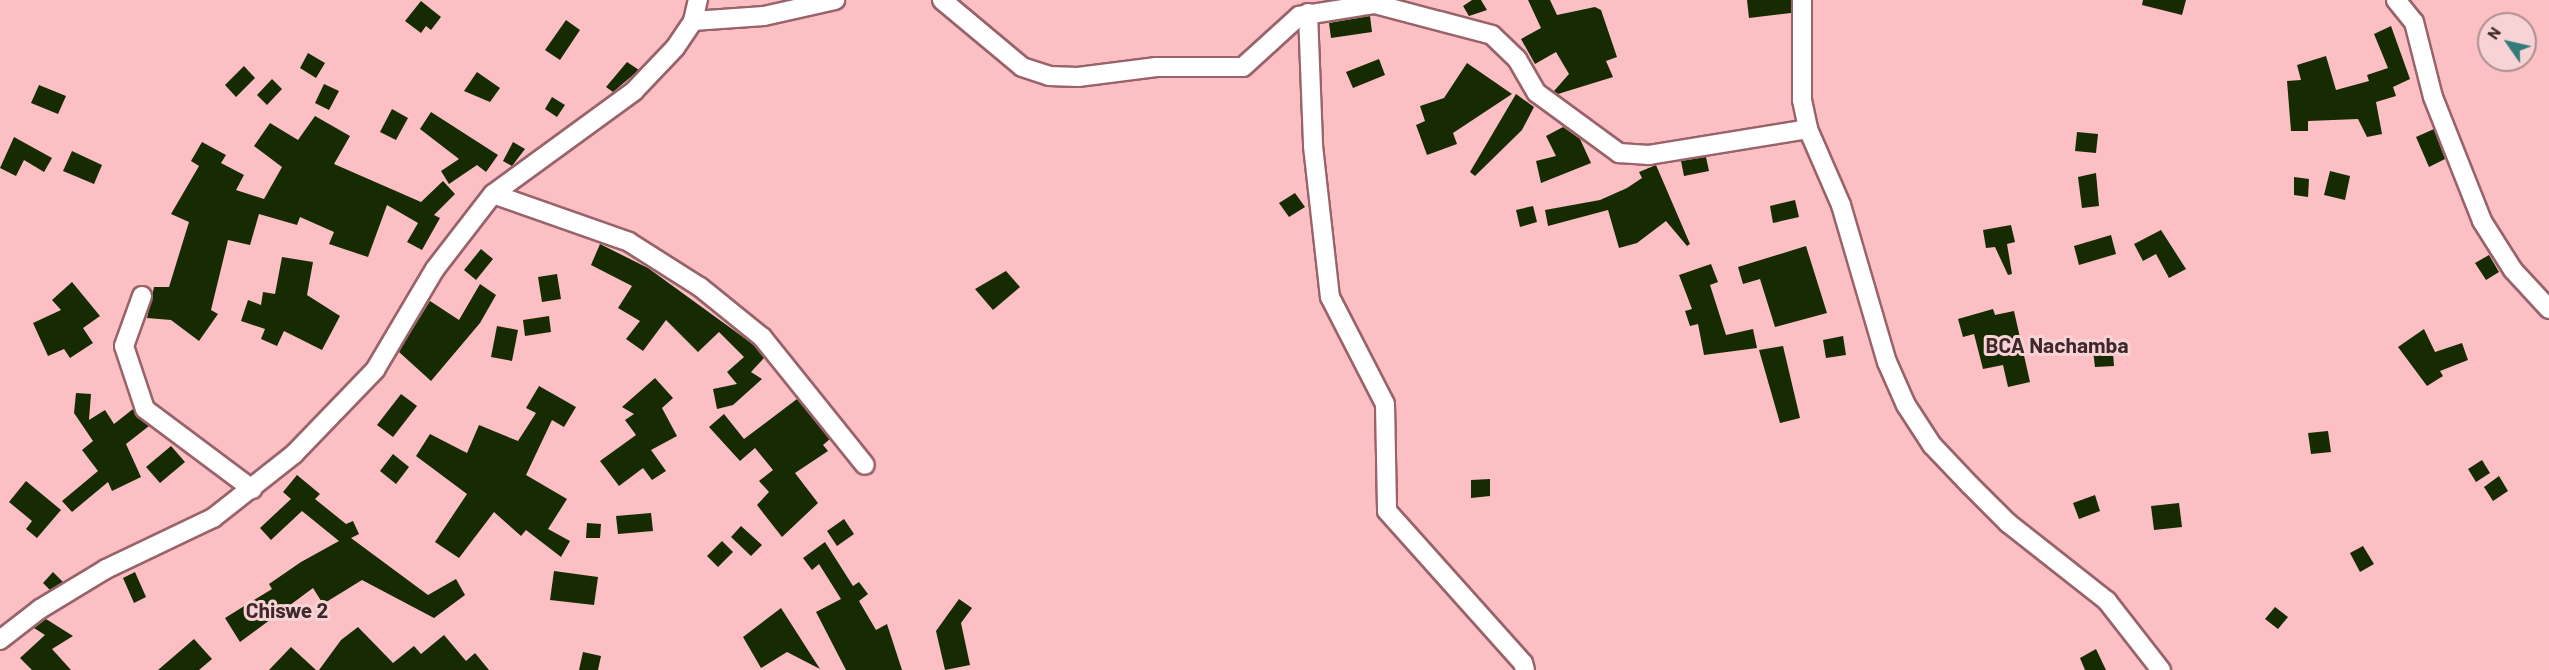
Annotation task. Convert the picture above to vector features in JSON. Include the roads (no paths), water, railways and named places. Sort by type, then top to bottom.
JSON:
[{"type":"street","points":[[0,640],[40,609],[106,569],[199,526],[252,489],[375,370],[435,269],[493,194],[634,91],[675,48],[693,21],[698,0]]},
{"type":"street","points":[[693,21],[764,16],[835,0]]},
{"type":"street","points":[[942,0],[1022,67],[1049,76],[1156,67],[1243,67],[1291,22],[1308,13],[1375,4],[1492,34],[1517,59],[1537,93],[1619,153],[1649,155],[1808,129]]},
{"type":"street","points":[[1802,0],[1802,100],[1808,129],[1841,205],[1891,372],[1917,426],[2008,523],[2107,601],[2161,670]]},
{"type":"street","points":[[2396,0],[2414,22],[2433,97],[2482,221],[2513,270],[2549,309]]},
{"type":"street","points":[[1308,13],[1313,146],[1330,297],[1385,404],[1387,511],[1523,663],[1525,670]]},
{"type":"street","points":[[493,194],[629,242],[700,287],[762,337],[865,465]]},
{"type":"street","points":[[142,296],[124,346],[145,409],[252,489]]},
{"type":"district","name":"BCA Nachamba","points":[[2057,345]]},
{"type":"district","name":"Chiswe 2","points":[[287,610]]}]
